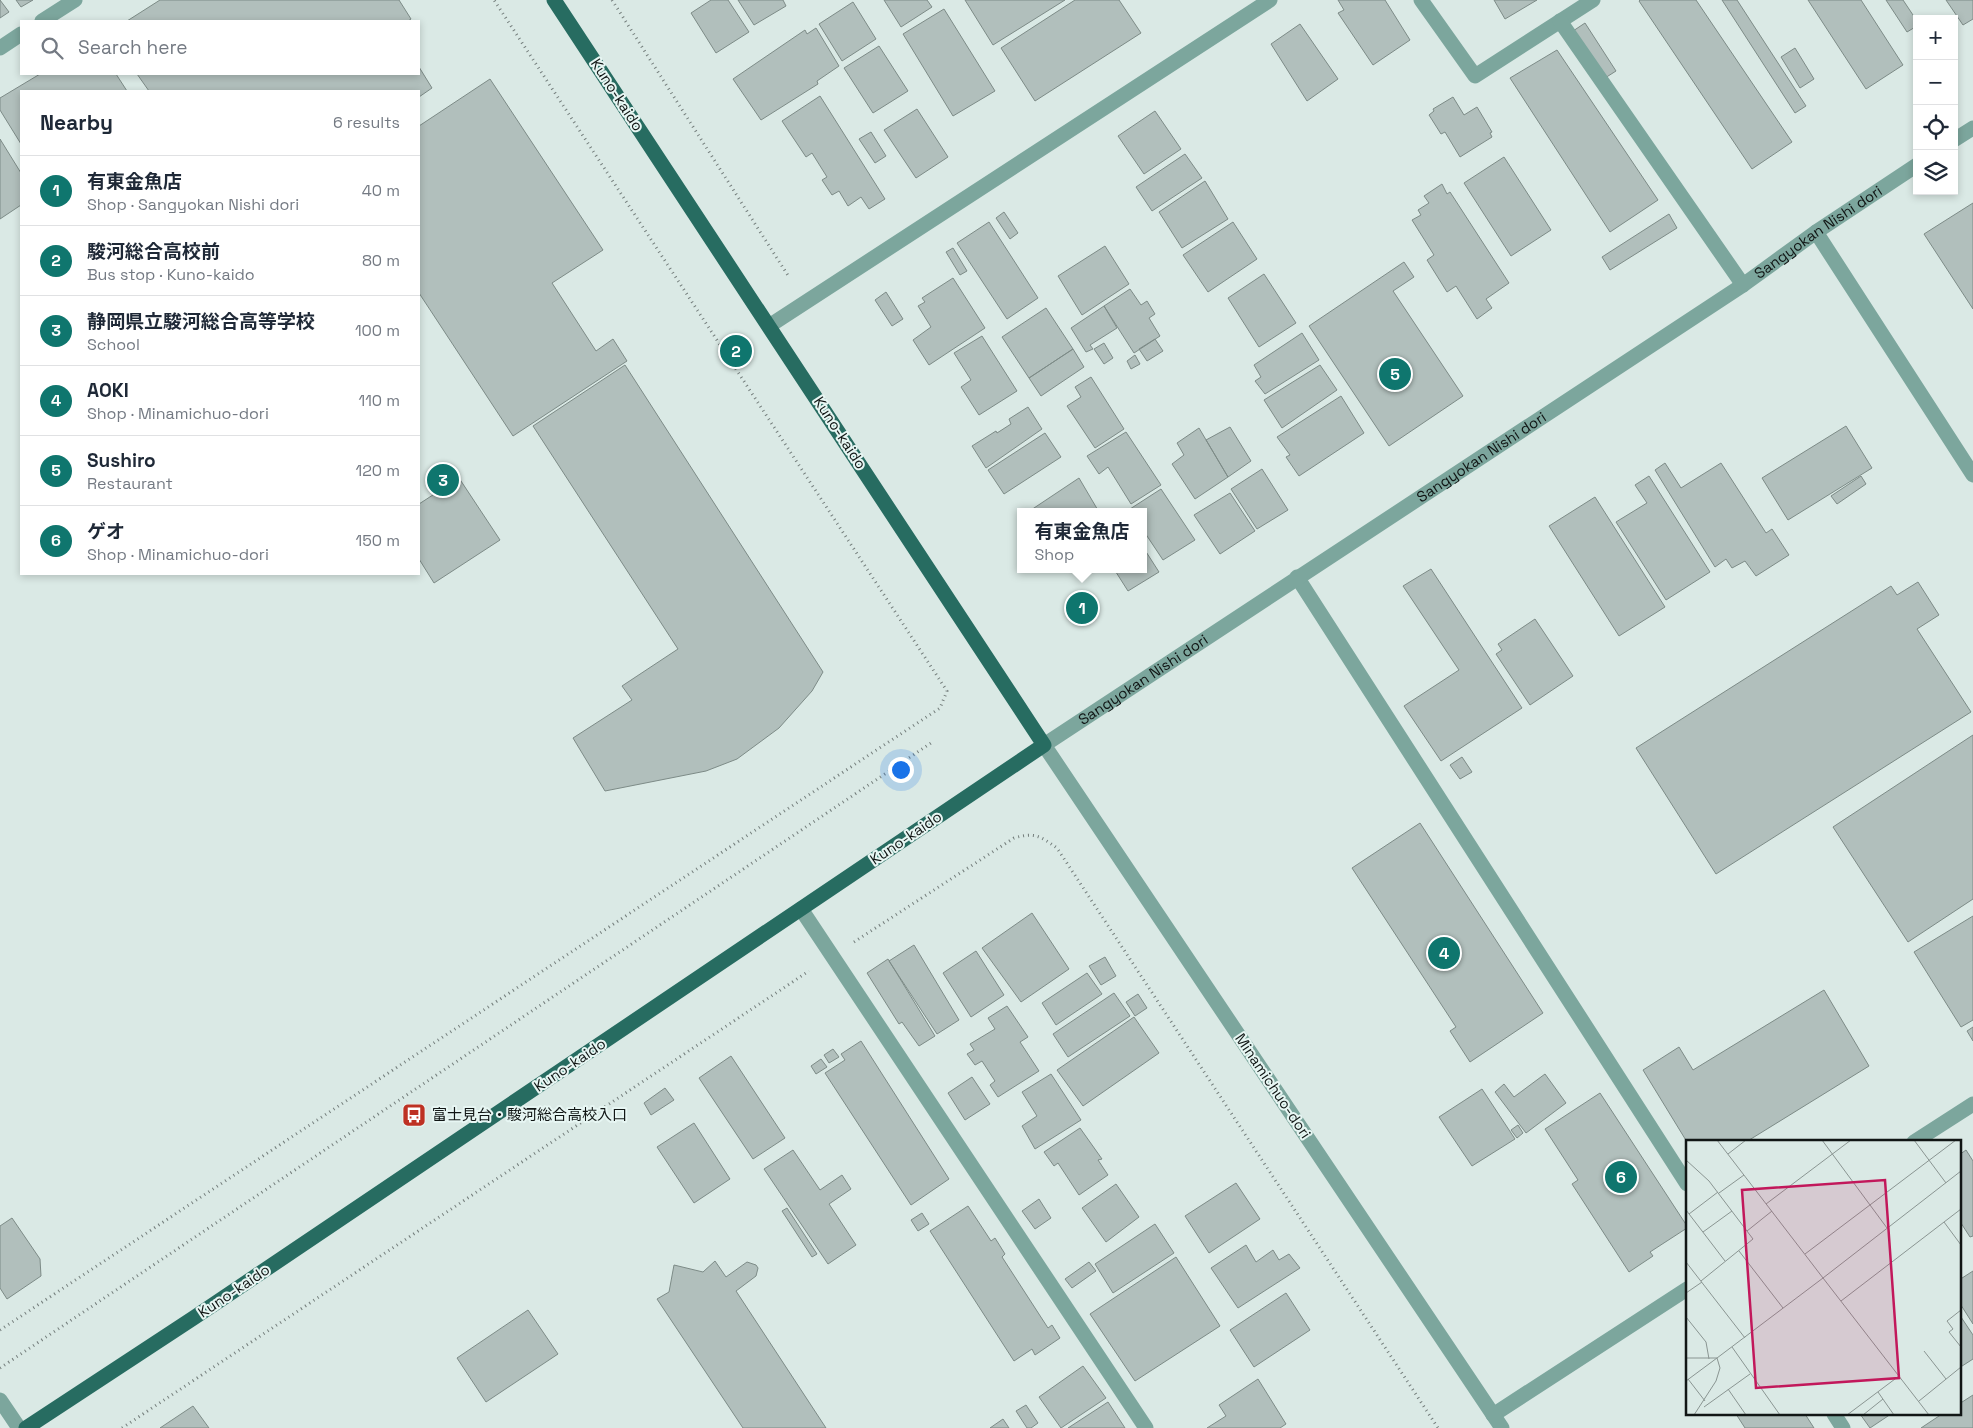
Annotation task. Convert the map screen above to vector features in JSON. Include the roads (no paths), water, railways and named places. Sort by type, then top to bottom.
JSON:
[{"type":"main road","name":"Kuno-kaido","points":[[26,1428],[203,1312],[1044,745],[554,0]]},
{"type":"street","points":[[44,20],[75,0]]},
{"type":"street","points":[[769,326],[1270,0]]},
{"type":"street","points":[[1421,0],[1475,76],[1593,0]]},
{"type":"street","points":[[1560,21],[1743,285]]},
{"type":"street","points":[[0,48],[20,35]]},
{"type":"street","points":[[1958,137],[1973,128]]},
{"type":"street","name":"Sangyokan Nishi dori","points":[[1044,745],[1743,285],[1816,232],[1913,168]]},
{"type":"street","points":[[1816,232],[1973,475]]},
{"type":"street","points":[[1297,577],[1686,1182]]},
{"type":"street","name":"Minamichuo-dori","points":[[1044,745],[1502,1428]]},
{"type":"street","points":[[801,909],[1146,1428]]},
{"type":"street","points":[[1917,1140],[1973,1104]]},
{"type":"street","points":[[1493,1415],[1686,1290]]},
{"type":"street","points":[[0,1400],[19,1428]]},
{"type":"street","points":[[1835,1416],[1843,1428]]},
{"type":"place","name":"駿河総合高校前","points":[[736,351]]},
{"type":"place","name":"Sushiro","points":[[1395,374]]},
{"type":"place","name":"静岡県立駿河総合高等学校","points":[[443,480]]},
{"type":"place","name":"有東金魚店","points":[[1082,608]]},
{"type":"place","name":"AOKI","points":[[1444,953]]},
{"type":"place","name":"富士見台・駿河総合高校入口","points":[[414,1115]]},
{"type":"place","name":"ゲオ","points":[[1621,1177]]}]
